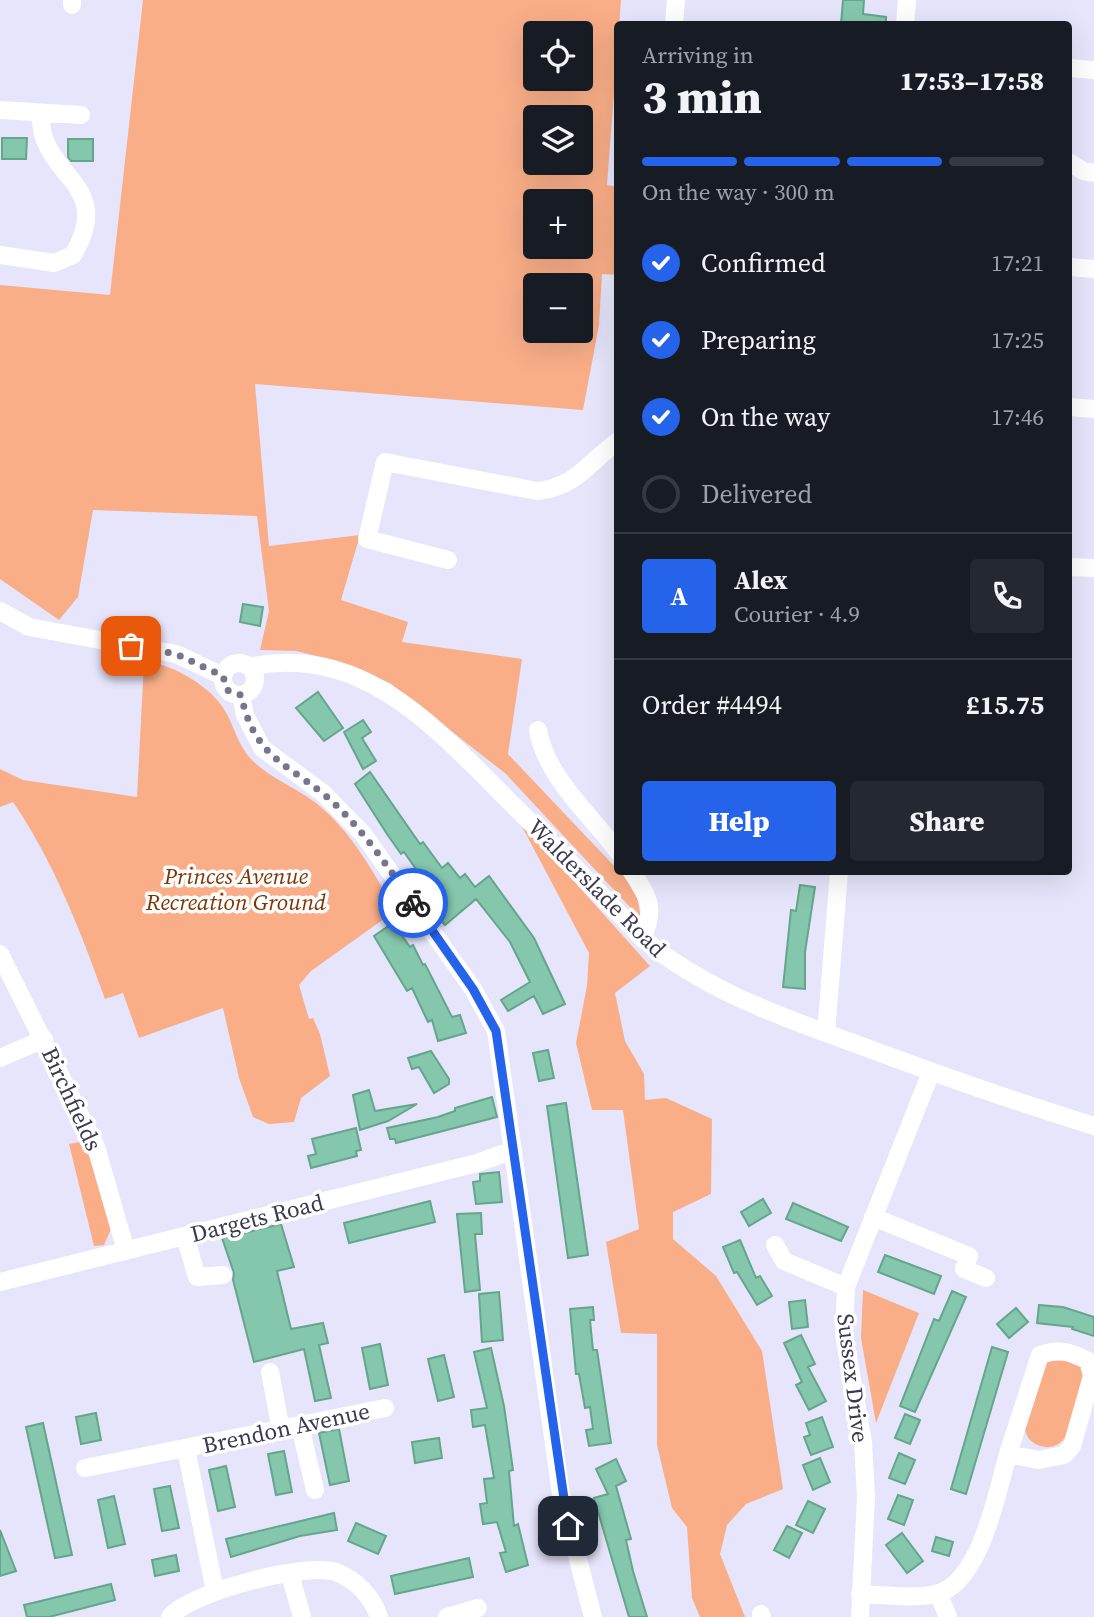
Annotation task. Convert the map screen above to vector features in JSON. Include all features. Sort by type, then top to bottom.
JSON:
[{"type":"street","points":[[674,21],[676,0]]},
{"type":"street","points":[[905,21],[907,0]]},
{"type":"street","points":[[1072,68],[1094,70]]},
{"type":"street","points":[[0,110],[81,115]]},
{"type":"street","points":[[0,255],[54,262],[73,255],[88,222],[86,202],[45,144],[40,130],[41,113]]},
{"type":"street","points":[[1072,164],[1083,171],[1094,173]]},
{"type":"street","points":[[1072,267],[1094,269]]},
{"type":"street","points":[[1072,407],[1094,409]]},
{"type":"street","points":[[448,560],[367,539],[385,461],[537,491],[558,489],[577,477],[614,445]]},
{"type":"street","points":[[1072,567],[1094,568]]},
{"type":"street","points":[[1,615],[29,627],[176,654],[223,676],[227,690],[241,695],[250,690],[255,681],[248,667],[234,664],[223,676]]},
{"type":"street","name":"Walderslade Road","points":[[248,667],[298,661],[328,667],[357,677],[404,702],[489,781],[642,938],[672,962],[717,988],[931,1072],[1094,1126]]},
{"type":"street","points":[[241,695],[245,715],[262,748],[323,793],[363,834],[473,989],[496,1031],[561,1494],[593,1617]]},
{"type":"street","points":[[538,730],[541,746],[553,770],[614,847]]},
{"type":"street","points":[[634,875],[650,903],[651,921],[642,938]]},
{"type":"street","points":[[826,1033],[839,875]]},
{"type":"street","name":"Birchfields","points":[[0,954],[96,1147],[126,1251]]},
{"type":"street","points":[[0,1058],[44,1038]]},
{"type":"street","name":"Sussex Drive","points":[[860,1617],[866,1497],[863,1442],[844,1334],[846,1286],[931,1072]]},
{"type":"street","name":"Dargets Road","points":[[0,1282],[477,1163],[513,1150]]},
{"type":"street","points":[[873,1217],[969,1256],[964,1269],[986,1278]]},
{"type":"street","points":[[185,1236],[197,1277],[223,1275]]},
{"type":"street","points":[[775,1245],[784,1261],[846,1286]]},
{"type":"street","points":[[860,1594],[938,1594],[961,1576],[978,1555],[1008,1454],[1041,1355],[1056,1349],[1073,1353],[1088,1361],[1093,1376],[1072,1446],[1064,1455],[1039,1460],[1008,1454]]},
{"type":"street","points":[[270,1372],[281,1430]]},
{"type":"street","name":"Brendon Avenue","points":[[85,1468],[385,1408]]},
{"type":"street","points":[[300,1426],[315,1490]]},
{"type":"street","name":"Brendon Avenue","points":[[186,1449],[215,1591]]},
{"type":"street","points":[[170,1617],[187,1602],[215,1591],[316,1569],[336,1572],[358,1583],[375,1604],[379,1617]]},
{"type":"street","points":[[290,1574],[302,1617]]},
{"type":"street","points":[[938,1594],[948,1617]]},
{"type":"street","points":[[447,1617],[478,1608]]},
{"type":"green space","points":[[143,0],[621,0],[619,21],[614,21],[614,92],[607,185],[614,186],[614,275],[602,274],[599,325],[583,410],[255,384],[269,546],[360,535],[341,600],[408,622],[402,642],[522,659],[508,754],[614,866],[614,875],[623,875],[636,889],[641,919],[506,774],[390,683],[325,658],[296,651],[260,650],[269,611],[257,516],[93,510],[78,597],[59,620],[0,579],[0,285],[110,295]]},
{"type":"green space","name":"Princes Avenue Recreation Ground","points":[[144,662],[174,669],[211,694],[222,707],[242,747],[253,761],[316,803],[340,826],[370,867],[395,911],[311,971],[299,985],[309,1019],[313,1018],[320,1034],[330,1076],[301,1098],[294,1122],[269,1124],[253,1117],[239,1078],[223,1008],[139,1038],[123,993],[105,999],[65,897],[28,825],[13,802],[0,807],[0,769],[23,780],[137,797]]},
{"type":"green space","points":[[518,819],[650,966],[615,993],[625,1041],[644,1074],[645,1100],[666,1098],[712,1119],[711,1194],[673,1212],[673,1239],[716,1276],[762,1351],[783,1489],[746,1504],[727,1525],[720,1554],[745,1617],[700,1617],[692,1598],[687,1527],[672,1508],[657,1445],[657,1334],[621,1333],[606,1242],[639,1229],[623,1110],[592,1110],[576,1043],[587,986],[589,953]]},
{"type":"green space","points":[[85,1141],[111,1229],[104,1245],[94,1246],[69,1144]]},
{"type":"green space","points":[[863,1290],[919,1313],[876,1423],[861,1338]]},
{"type":"green space","points":[[1075,1358],[1087,1375],[1074,1423],[1061,1442],[1051,1447],[1033,1443],[1024,1425],[1046,1359]]},
{"type":"building","points":[[843,0],[864,0],[863,14],[886,17],[886,21],[841,21]]},
{"type":"building","points":[[2,138],[27,138],[26,159],[2,159]]},
{"type":"building","points":[[68,139],[93,139],[93,161],[71,161],[68,157]]},
{"type":"building","points":[[243,604],[263,607],[260,626],[240,622]]},
{"type":"building","points":[[318,692],[343,728],[324,741],[296,708]]},
{"type":"building","points":[[363,720],[371,732],[362,738],[376,761],[363,769],[344,732]]},
{"type":"building","points":[[370,772],[420,844],[423,842],[442,868],[448,863],[460,878],[465,874],[475,887],[489,876],[534,938],[565,1004],[543,1014],[534,996],[508,1011],[501,1000],[530,982],[510,942],[476,899],[445,925],[435,914],[443,908],[404,852],[401,854],[355,784]]},
{"type":"building","points":[[800,885],[815,887],[805,952],[805,989],[783,987],[791,910],[796,911]]},
{"type":"building","points":[[393,923],[410,947],[413,945],[423,965],[425,964],[452,1017],[460,1015],[466,1033],[438,1041],[432,1020],[428,1022],[412,988],[407,991],[374,936]]},
{"type":"building","points":[[548,1050],[554,1078],[539,1081],[533,1053]]},
{"type":"building","points":[[431,1051],[449,1079],[449,1084],[434,1093],[419,1067],[412,1069],[408,1058]]},
{"type":"building","points":[[369,1090],[375,1111],[417,1104],[388,1121],[360,1130],[353,1095]]},
{"type":"building","points":[[492,1097],[497,1117],[396,1143],[395,1139],[390,1139],[387,1128],[438,1117],[455,1111],[455,1108]]},
{"type":"building","points":[[566,1103],[588,1255],[568,1258],[547,1106]]},
{"type":"building","points":[[356,1128],[361,1150],[356,1151],[357,1156],[311,1168],[308,1156],[316,1154],[312,1139]]},
{"type":"building","points":[[499,1172],[502,1202],[476,1204],[473,1182],[480,1181],[480,1174]]},
{"type":"building","points":[[763,1199],[771,1213],[749,1226],[741,1212]]},
{"type":"building","points":[[430,1201],[435,1222],[349,1243],[344,1223]]},
{"type":"building","points":[[793,1203],[848,1227],[841,1241],[786,1219]]},
{"type":"building","points":[[481,1213],[482,1234],[475,1234],[480,1290],[465,1292],[457,1214]]},
{"type":"building","points":[[281,1224],[294,1267],[277,1271],[291,1329],[323,1323],[328,1343],[319,1345],[331,1398],[315,1401],[304,1349],[254,1362],[233,1280],[234,1273],[222,1238]]},
{"type":"building","points":[[740,1240],[756,1278],[760,1276],[772,1296],[757,1305],[737,1272],[734,1273],[723,1247]]},
{"type":"building","points":[[885,1255],[941,1276],[934,1294],[878,1272]]},
{"type":"building","points":[[952,1291],[966,1297],[915,1412],[900,1406],[934,1319],[939,1321]]},
{"type":"building","points":[[499,1292],[503,1340],[482,1342],[479,1294]]},
{"type":"building","points":[[805,1300],[808,1327],[792,1329],[789,1302]]},
{"type":"building","points":[[1039,1305],[1063,1307],[1094,1317],[1094,1336],[1072,1329],[1073,1327],[1037,1323]]},
{"type":"building","points":[[593,1307],[594,1320],[590,1320],[593,1350],[597,1350],[611,1443],[589,1446],[586,1430],[593,1429],[590,1407],[585,1408],[579,1374],[576,1374],[570,1309]]},
{"type":"building","points":[[1016,1308],[1028,1322],[1009,1338],[997,1324]]},
{"type":"building","points":[[801,1335],[815,1364],[808,1367],[826,1401],[809,1410],[796,1385],[802,1382],[784,1343]]},
{"type":"building","points":[[380,1344],[388,1385],[370,1389],[362,1348]]},
{"type":"building","points":[[992,1347],[1008,1352],[966,1494],[951,1489]]},
{"type":"building","points":[[491,1348],[504,1406],[513,1470],[509,1471],[514,1526],[518,1524],[528,1565],[506,1572],[500,1553],[506,1552],[497,1522],[483,1524],[480,1504],[487,1503],[484,1479],[494,1478],[485,1425],[473,1427],[471,1410],[487,1408],[474,1352]]},
{"type":"building","points":[[444,1355],[454,1397],[438,1401],[428,1359]]},
{"type":"building","points":[[96,1413],[101,1440],[81,1444],[76,1417]]},
{"type":"building","points":[[905,1414],[920,1420],[910,1444],[895,1438]]},
{"type":"building","points":[[822,1417],[833,1447],[811,1455],[804,1437],[810,1435],[806,1423]]},
{"type":"building","points":[[43,1423],[72,1555],[55,1558],[26,1427]]},
{"type":"building","points":[[339,1429],[349,1481],[330,1485],[319,1433]]},
{"type":"building","points":[[439,1438],[442,1458],[415,1463],[412,1442]]},
{"type":"building","points":[[284,1451],[292,1492],[276,1495],[268,1454]]},
{"type":"building","points":[[899,1453],[915,1460],[905,1484],[889,1478]]},
{"type":"building","points":[[820,1458],[830,1482],[813,1490],[803,1465]]},
{"type":"building","points":[[616,1459],[626,1481],[616,1486],[631,1539],[626,1540],[647,1617],[629,1617],[594,1498],[608,1494],[596,1469]]},
{"type":"building","points":[[226,1466],[235,1507],[218,1511],[209,1470]]},
{"type":"building","points":[[170,1486],[179,1528],[162,1531],[154,1489]]},
{"type":"building","points":[[898,1495],[913,1500],[904,1525],[888,1519]]},
{"type":"building","points":[[114,1496],[125,1544],[108,1548],[98,1500]]},
{"type":"building","points":[[808,1501],[825,1509],[813,1533],[796,1525]]},
{"type":"building","points":[[334,1513],[337,1530],[300,1536],[231,1557],[226,1539]]},
{"type":"building","points":[[356,1523],[386,1536],[378,1554],[348,1541]]},
{"type":"building","points":[[787,1526],[802,1533],[789,1558],[774,1550]]},
{"type":"building","points":[[0,1530],[16,1571],[0,1576]]},
{"type":"building","points":[[902,1533],[923,1561],[907,1573],[886,1545]]},
{"type":"building","points":[[936,1537],[953,1542],[949,1556],[932,1551]]},
{"type":"building","points":[[176,1555],[179,1571],[155,1576],[152,1560]]},
{"type":"building","points":[[469,1558],[473,1577],[395,1594],[391,1576]]},
{"type":"building","points":[[111,1584],[115,1600],[49,1617],[27,1617],[24,1605]]},
{"type":"way so far","points":[[131,646],[176,654],[223,676],[227,690],[241,695],[245,715],[262,748],[303,777],[340,809],[363,834],[413,903]]},
{"type":"route","points":[[413,903],[473,989],[496,1031],[561,1494],[568,1526]]}]
